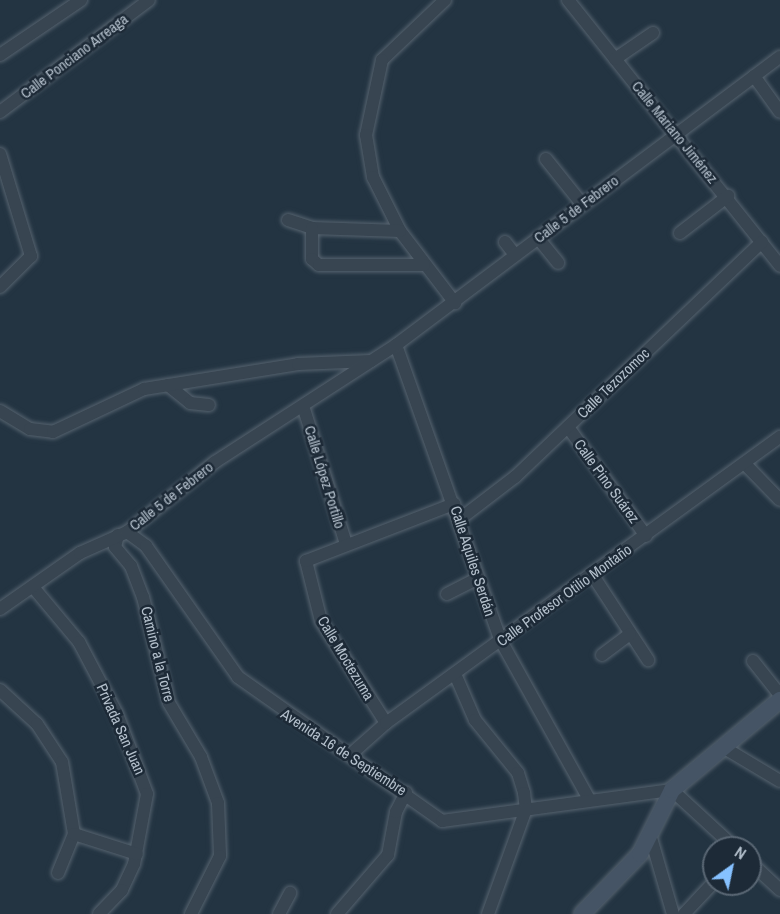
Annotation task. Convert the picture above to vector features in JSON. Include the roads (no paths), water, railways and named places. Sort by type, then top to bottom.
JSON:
[{"type":"street","points":[[0,55],[81,0]]},
{"type":"street","name":"Calle Ponciano Arreaga","points":[[0,112],[149,0]]},
{"type":"street","points":[[445,0],[386,53],[370,98],[366,135],[373,177],[400,231],[455,303]]},
{"type":"street","name":"Calle Mariano Jiménez","points":[[568,0],[728,196],[780,266]]},
{"type":"street","points":[[615,60],[653,33]]},
{"type":"street","name":"Calle 5 de Febrero","points":[[0,609],[80,553],[122,533],[214,462],[304,410],[372,362],[455,303],[582,204],[780,57]]},
{"type":"street","points":[[754,76],[780,112]]},
{"type":"street","points":[[0,154],[31,256],[0,287]]},
{"type":"street","points":[[546,159],[582,204]]},
{"type":"street","points":[[680,233],[728,196]]},
{"type":"street","points":[[288,220],[312,228],[400,231]]},
{"type":"street","points":[[312,228],[312,259],[322,266],[424,265]]},
{"type":"street","points":[[538,238],[558,263]]},
{"type":"street","points":[[505,242],[515,255]]},
{"type":"street","name":"Calle Tezozomoc","points":[[460,519],[568,427],[762,242]]},
{"type":"street","name":"Calle Aquiles Serdán","points":[[396,345],[460,519],[501,641],[589,799]]},
{"type":"street","points":[[0,411],[30,429],[52,432],[128,395],[168,385],[298,364],[372,362]]},
{"type":"street","points":[[168,385],[190,403],[209,405]]},
{"type":"street","name":"Calle López Portillo","points":[[304,410],[346,544]]},
{"type":"street","name":"Calle Pino Suárez","points":[[568,427],[646,536]]},
{"type":"street","name":"Calle Profesor Otilio Montaño","points":[[350,755],[386,723],[780,437]]},
{"type":"street","points":[[744,464],[780,500]]},
{"type":"street","points":[[346,544],[454,504]]},
{"type":"street","name":"Avenida 16 de Septiembre","points":[[122,533],[146,546],[238,677],[297,723],[350,755],[447,822],[589,799],[672,790]]},
{"type":"street","name":"Camino a la Torre","points":[[122,533],[115,547],[131,566],[143,597],[169,703],[214,787],[222,842],[214,874],[191,914]]},
{"type":"street","name":"Calle Moctezuma","points":[[346,544],[311,556],[306,564],[321,621],[386,723]]},
{"type":"street","points":[[592,574],[648,660]]},
{"type":"street","points":[[447,594],[478,578]]},
{"type":"street","name":"Privada San Juan","points":[[33,587],[79,642],[137,761],[147,808],[137,854],[123,890],[99,914]]},
{"type":"street","points":[[602,655],[630,634]]},
{"type":"street","points":[[582,914],[651,838],[672,790],[780,698],[753,661]]},
{"type":"street","points":[[455,674],[475,720],[518,773],[526,809],[488,914]]},
{"type":"street","points":[[0,690],[37,724],[62,762],[74,834],[57,873]]},
{"type":"street","points":[[723,747],[780,781]]},
{"type":"street","points":[[672,790],[722,836]]},
{"type":"street","points":[[337,914],[346,910],[388,855],[396,812],[406,792]]},
{"type":"street","points":[[74,834],[137,854]]},
{"type":"street","points":[[651,838],[673,914]]},
{"type":"street","points":[[762,873],[780,890]]},
{"type":"street","points":[[279,914],[290,893]]},
{"type":"street","points":[[684,914],[702,895]]}]
